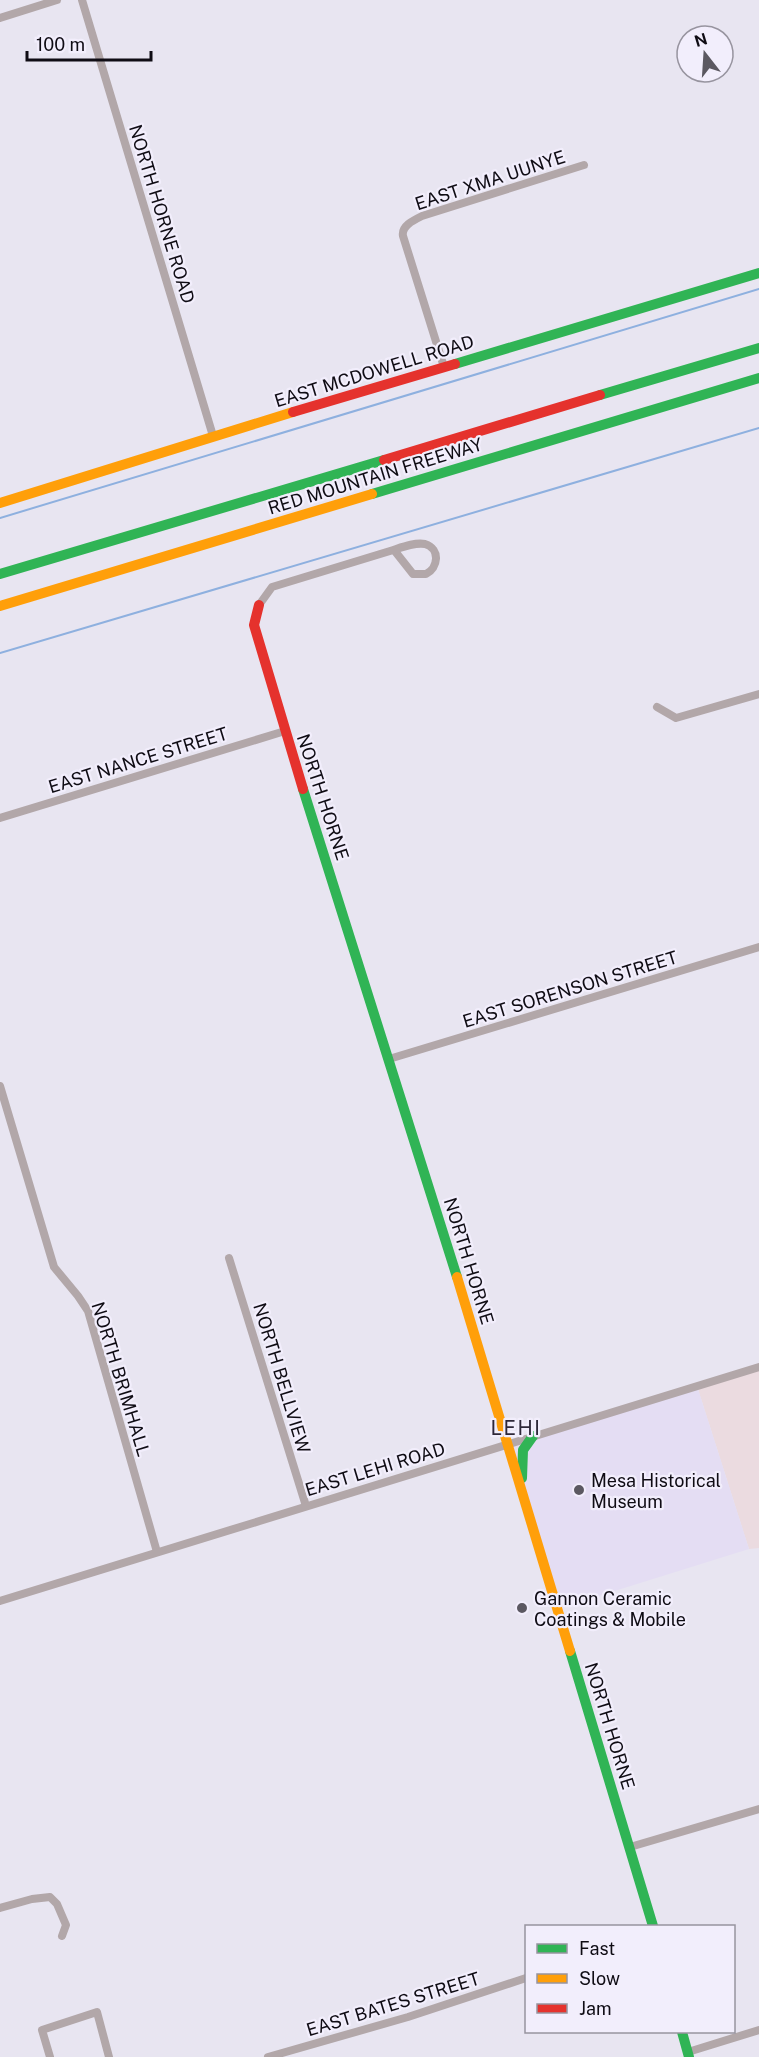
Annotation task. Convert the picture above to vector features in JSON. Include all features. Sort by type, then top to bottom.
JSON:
[{"type":"main road","name":"EAST MCDOWELL ROAD","points":[[0,503],[213,436],[759,273]]},
{"type":"main road","name":"RED MOUNTAIN FREEWAY","points":[[0,574],[759,348]]},
{"type":"main road","name":"RED MOUNTAIN FREEWAY","points":[[0,606],[759,378]]},
{"type":"main road","name":"NORTH HORNE","points":[[259,605],[254,625],[285,731],[389,1059],[653,1925]]},
{"type":"main road","points":[[526,1504],[522,1479],[522,1457],[525,1443],[533,1436]]},
{"type":"main road","points":[[683,2033],[689,2054]]},
{"type":"street","points":[[0,18],[57,0]]},
{"type":"street","name":"NORTH HORNE ROAD","points":[[82,0],[213,436]]},
{"type":"street","name":"EAST XMA UUNYE","points":[[444,367],[402,233],[406,226],[422,216],[584,165]]},
{"type":"street","points":[[259,605],[272,587],[394,550],[417,544],[426,544],[435,554],[435,566],[426,574],[413,574],[394,550]]},
{"type":"street","points":[[657,707],[676,718],[759,694]]},
{"type":"street","name":"EAST NANCE STREET","points":[[0,818],[285,731]]},
{"type":"street","name":"EAST SORENSON STREET","points":[[389,1059],[759,947]]},
{"type":"street","name":"NORTH BRIMHALL","points":[[0,1086],[54,1267],[88,1311],[157,1552]]},
{"type":"street","name":"NORTH BELLVIEW","points":[[229,1258],[306,1506]]},
{"type":"street","name":"EAST LEHI ROAD","points":[[0,1601],[759,1367]]},
{"type":"street","points":[[630,1847],[759,1809]]},
{"type":"street","points":[[0,1908],[32,1899],[50,1897],[63,1915],[66,1925],[62,1936]]},
{"type":"street","name":"EAST BATES STREET","points":[[268,2057],[408,2017],[525,1978]]},
{"type":"street","points":[[50,2057],[42,2030],[97,2012],[109,2057]]},
{"type":"street","points":[[689,2054],[759,2030]]},
{"type":"shaded area","points":[[759,1367],[759,1548],[749,1549],[697,1386]]},
{"type":"shaded area","points":[[697,1386],[749,1549],[557,1609],[507,1444]]},
{"type":"waterway","points":[[0,518],[759,289]]},
{"type":"waterway","points":[[0,653],[759,428]]},
{"type":"traffic: fast","points":[[455,364],[759,273]]},
{"type":"traffic: fast","points":[[600,395],[759,348]]},
{"type":"traffic: fast","points":[[372,494],[759,378]]},
{"type":"traffic: fast","points":[[0,574],[384,460]]},
{"type":"traffic: fast","points":[[303,789],[457,1277]]},
{"type":"traffic: fast","points":[[522,1478],[523,1450],[533,1436]]},
{"type":"traffic: fast","points":[[570,1651],[653,1925]]},
{"type":"traffic: fast","points":[[682,2033],[689,2057]]},
{"type":"traffic: slow","points":[[0,503],[293,412]]},
{"type":"traffic: slow","points":[[0,606],[372,494]]},
{"type":"traffic: slow","points":[[457,1277],[570,1651]]},
{"type":"traffic: jam","points":[[293,412],[455,364]]},
{"type":"traffic: jam","points":[[384,460],[600,395]]},
{"type":"traffic: jam","points":[[259,605],[254,625],[303,789]]},
{"type":"place","name":"Mesa Historical Museum","points":[[579,1490]]},
{"type":"place","name":"Gannon Ceramic Coatings & Mobile","points":[[522,1608]]},
{"type":"district","name":"LEHI","points":[[516,1428]]}]
